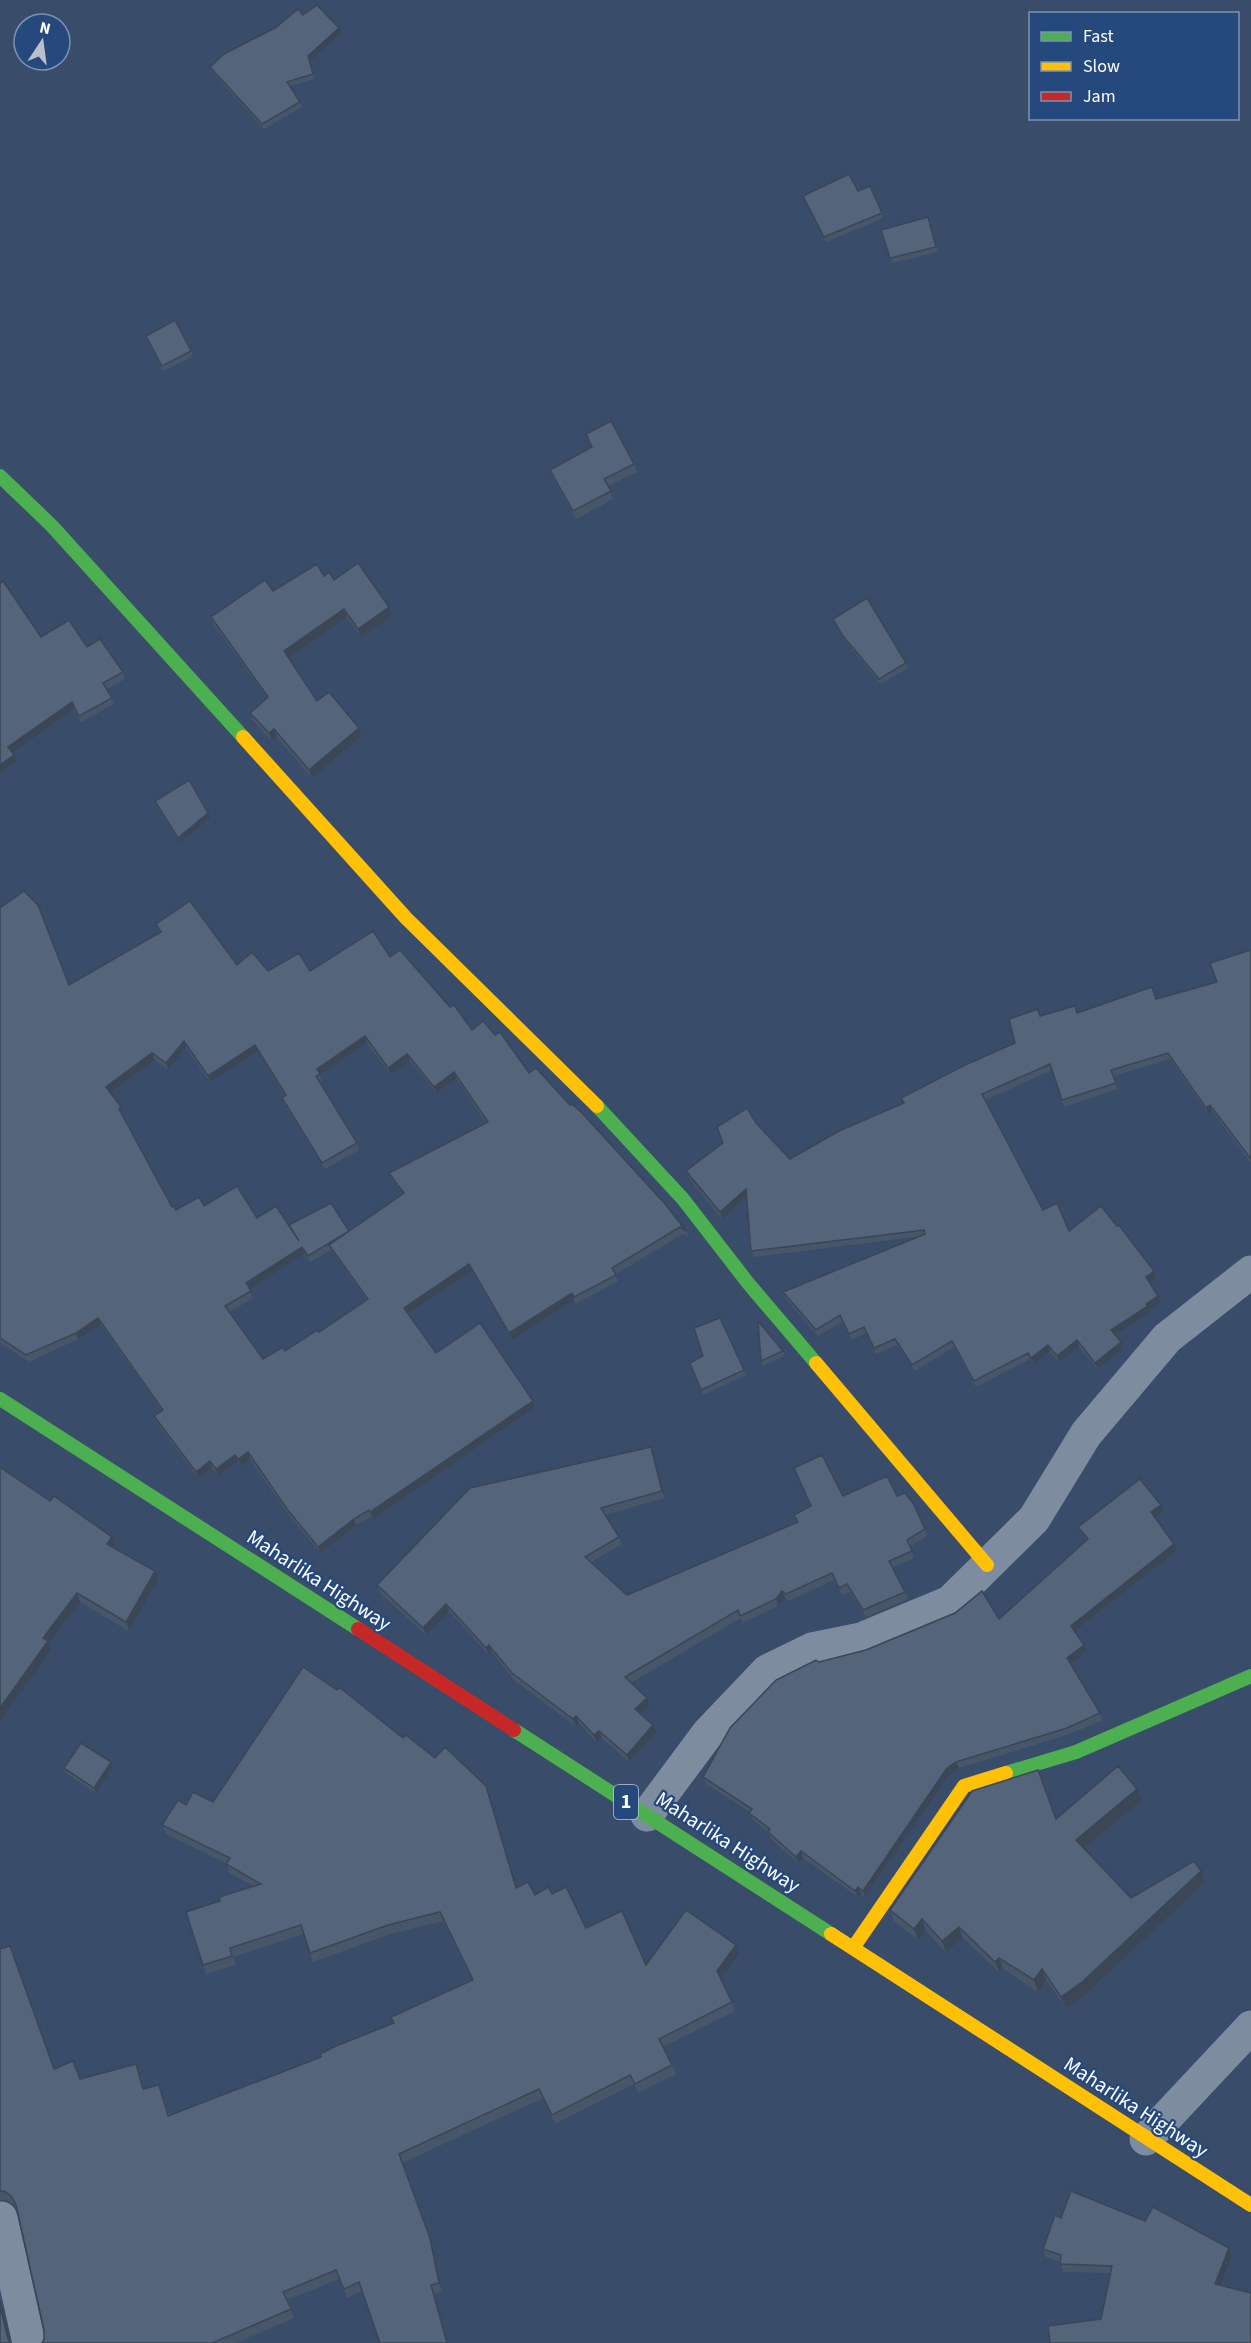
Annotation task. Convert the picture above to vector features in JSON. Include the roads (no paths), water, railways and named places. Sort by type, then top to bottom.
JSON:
[{"type":"main road","points":[[0,476],[52,526],[406,918],[598,1107],[683,1199],[748,1283],[987,1565]]},
{"type":"main road","name":"Maharlika Highway","points":[[0,1399],[1251,2205]]},
{"type":"main road","points":[[853,1948],[964,1786],[1076,1752],[1251,1676]]},
{"type":"street","points":[[647,1815],[708,1733],[767,1671],[812,1649],[861,1640],[950,1602],[1034,1519],[1086,1434],[1167,1338],[1251,1272]]},
{"type":"street","points":[[1146,2139],[1251,2027]]},
{"type":"street","points":[[1,2218],[29,2343]]}]
